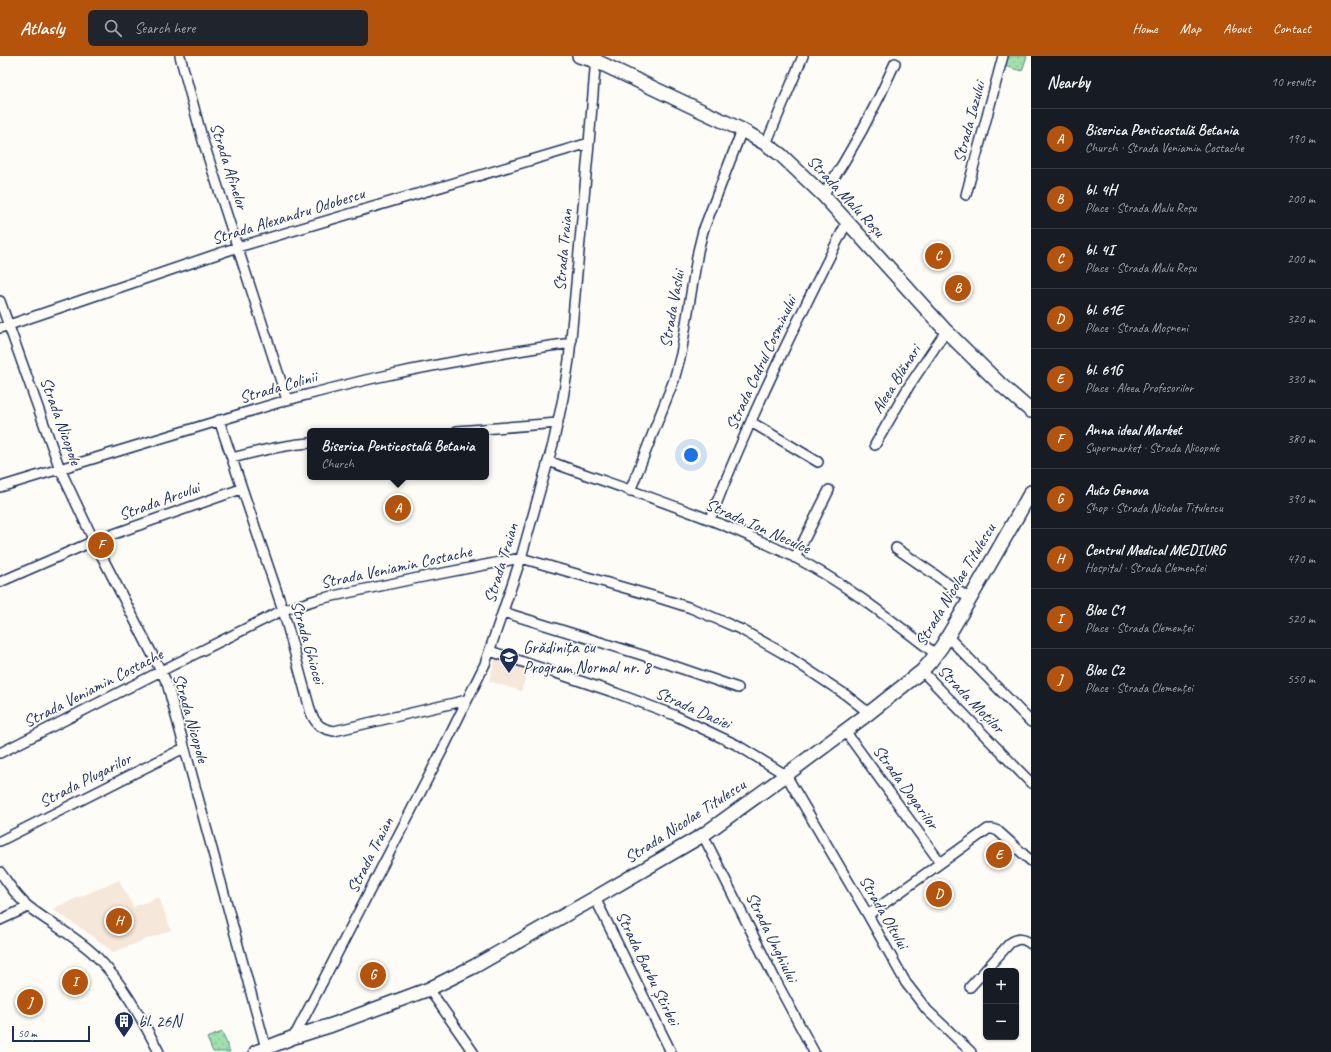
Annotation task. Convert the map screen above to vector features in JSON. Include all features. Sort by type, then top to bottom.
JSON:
[{"type":"street","name":"Strada Afinelor","points":[[180,56],[203,141],[287,400]]},
{"type":"street","name":"Strada Malu Roșu","points":[[579,56],[596,59],[742,130],[766,144],[794,166],[823,195],[946,331],[1000,384],[1031,411]]},
{"type":"street","points":[[766,144],[803,56]]},
{"type":"street","name":"Strada Iazului","points":[[966,195],[1003,56]]},
{"type":"street","name":"Strada Traian","points":[[294,1037],[467,700],[490,651],[521,558],[558,423],[567,375],[596,59]]},
{"type":"street","points":[[823,195],[840,170],[856,142],[884,89],[895,63]]},
{"type":"street","name":"Strada Vaslui","points":[[630,491],[674,380],[681,354],[698,251],[703,231],[742,130]]},
{"type":"street","name":"Strada Alexandru Odobescu","points":[[0,328],[238,247],[589,143]]},
{"type":"street","name":"Strada Codrul Cosminului","points":[[710,520],[730,469],[751,422],[812,290],[846,222]]},
{"type":"street","name":"Strada Nicopole","points":[[0,301],[60,469],[94,541],[167,683],[263,1050]]},
{"type":"street","name":"Aleea Blănari","points":[[875,445],[909,386],[946,331]]},
{"type":"street","name":"Strada Colinii","points":[[0,487],[287,400],[378,377],[436,365],[571,342]]},
{"type":"street","name":"Strada Ghiocei","points":[[219,420],[283,610],[314,721],[326,730],[334,731],[467,700]]},
{"type":"street","points":[[751,422],[818,462]]},
{"type":"street","points":[[489,428],[558,423]]},
{"type":"street","points":[[232,458],[267,448],[307,443]]},
{"type":"street","name":"Strada Ion Neculce","points":[[548,461],[751,536],[834,580],[937,654]]},
{"type":"street","name":"Strada Arcului","points":[[0,582],[94,541],[241,489]]},
{"type":"street","points":[[795,558],[829,490]]},
{"type":"street","name":"Strada Nicolae Titulescu","points":[[263,1050],[294,1037],[332,1025],[430,989],[475,966],[596,898],[703,834],[786,776],[922,671],[937,654],[1031,492]]},
{"type":"street","points":[[896,548],[970,599]]},
{"type":"street","name":"Strada Veniamin Costache","points":[[0,753],[283,610],[319,599],[521,558],[690,608],[742,630],[781,652],[869,713]]},
{"type":"street","points":[[503,612],[652,658],[738,688]]},
{"type":"street","points":[[948,637],[1031,722]]},
{"type":"street","name":"Strada Daciei","points":[[490,651],[616,693],[674,715],[737,746],[786,776]]},
{"type":"street","name":"Strada Moților","points":[[922,671],[1031,782]]},
{"type":"street","name":"Strada Dogarilor","points":[[845,731],[940,862]]},
{"type":"street","name":"Strada Plugarilor","points":[[0,841],[184,748]]},
{"type":"street","name":"Strada Oltului","points":[[786,776],[868,915],[906,983],[927,1010],[971,1052]]},
{"type":"street","points":[[868,915],[988,829],[993,829],[1005,837],[1031,861]]},
{"type":"street","name":"Strada Unghiului","points":[[703,834],[783,996],[814,1052]]},
{"type":"street","points":[[0,872],[28,907],[95,955],[114,975],[160,1052]]},
{"type":"street","name":"Strada Barbu Știrbei","points":[[596,898],[671,1052]]},
{"type":"street","points":[[0,920],[28,907]]},
{"type":"street","points":[[970,987],[1010,943],[1015,940],[1022,939],[1031,944]]},
{"type":"street","points":[[430,989],[473,1052]]},
{"type":"shaded area","name":"Grădinița cu Program Normal nr. 8","points":[[496,657],[529,668],[521,691],[489,681]]},
{"type":"shaded area","points":[[119,880],[133,907],[159,897],[171,930],[113,952],[84,930],[52,909]]},
{"type":"green space","points":[[1007,56],[1027,56],[1022,71],[1004,66]]},
{"type":"green space","points":[[222,1032],[230,1052],[213,1052],[207,1038]]},
{"type":"place","name":"bl. 4I","points":[[938,256]]},
{"type":"place","name":"bl. 4H","points":[[958,288]]},
{"type":"place","name":"Biserica Penticostală Betania","points":[[398,508]]},
{"type":"place","name":"Anna ideal Market","points":[[101,545]]},
{"type":"place","name":"Grădinița cu Program Normal nr. 8","points":[[509,674]]},
{"type":"place","name":"bl. 61G","points":[[999,855]]},
{"type":"place","name":"bl. 61E","points":[[939,894]]},
{"type":"place","name":"Centrul Medical MEDIURG","points":[[119,921]]},
{"type":"place","name":"Auto Genova","points":[[373,975]]},
{"type":"place","name":"Bloc C1","points":[[75,982]]},
{"type":"place","name":"Bloc C2","points":[[30,1002]]},
{"type":"place","name":"bl. 26N","points":[[124,1038]]}]
